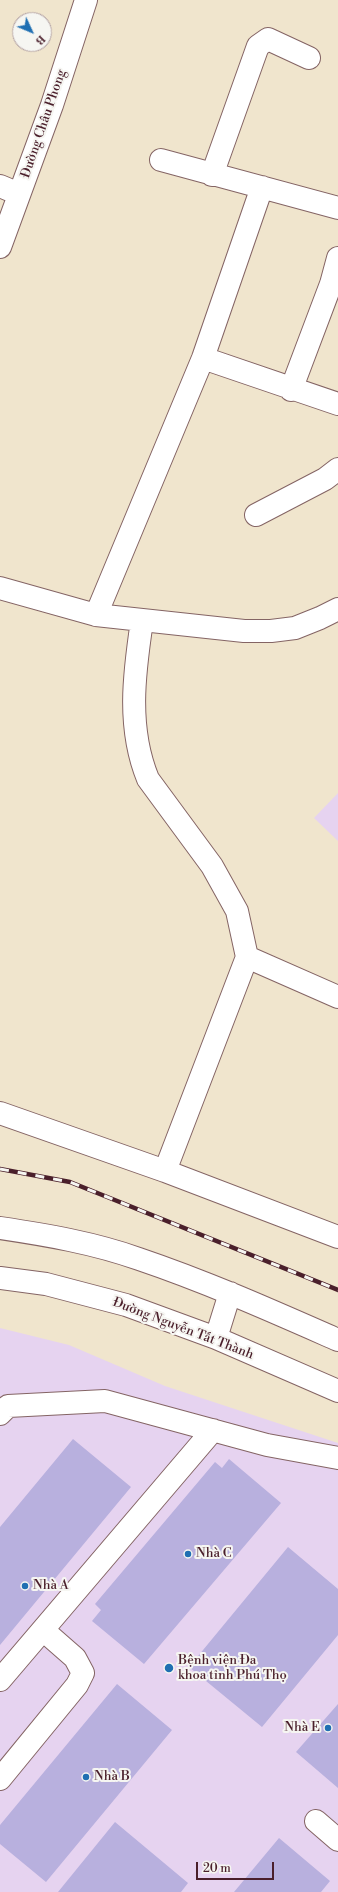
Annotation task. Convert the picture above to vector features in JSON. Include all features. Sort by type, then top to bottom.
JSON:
[{"type":"street","name":"Đường Châu Phong","points":[[0,247],[10,190],[52,105],[86,0]]},
{"type":"street","points":[[212,175],[258,46],[268,38],[309,58]]},
{"type":"street","points":[[161,160],[338,208]]},
{"type":"street","points":[[96,615],[203,358],[262,187]]},
{"type":"street","points":[[291,390],[331,284],[338,258]]},
{"type":"street","points":[[203,358],[291,390],[338,404]]},
{"type":"street","points":[[256,515],[324,479],[338,469]]},
{"type":"street","points":[[0,588],[96,615],[244,631],[271,631],[295,628],[338,610]]},
{"type":"street","points":[[142,621],[135,667],[134,703],[139,750],[143,767],[148,779],[212,866],[237,911],[247,957],[165,1171]]},
{"type":"street","points":[[247,957],[338,997]]},
{"type":"street","points":[[0,1113],[165,1171],[338,1237]]},
{"type":"street","points":[[0,1228],[61,1237],[138,1258],[230,1293],[338,1340]]},
{"type":"street","name":"Đường Nguyễn Tất Thành","points":[[0,1278],[46,1284],[126,1305],[216,1338],[338,1391]]},
{"type":"street","points":[[216,1338],[230,1293]]},
{"type":"street","points":[[0,1414],[8,1406],[105,1401],[267,1445],[338,1458]]},
{"type":"street","points":[[0,1680],[213,1430]]},
{"type":"street","points":[[0,1779],[77,1685],[83,1673],[76,1658],[43,1630]]},
{"type":"street","points":[[316,1821],[338,1840]]},
{"type":"shaded area","points":[[338,793],[338,841],[314,818]]},
{"type":"shaded area","name":"Bệnh viện Đa khoa tỉnh Phú Thọ","points":[[0,1328],[69,1345],[165,1386],[338,1443],[338,1892],[0,1892]]},
{"type":"building","name":"Nhà A","points":[[73,1439],[131,1487],[0,1645],[0,1527]]},
{"type":"building","name":"Nhà C","points":[[229,1459],[281,1503],[144,1664],[92,1621],[101,1610],[95,1604],[215,1462],[222,1468]]},
{"type":"building","points":[[288,1547],[338,1589],[338,1635],[262,1727],[189,1667]]},
{"type":"building","name":"Nhà B","points":[[117,1684],[172,1730],[46,1882],[0,1844],[0,1825]]},
{"type":"building","name":"Nhà E","points":[[338,1704],[338,1788],[296,1752]]},
{"type":"building","points":[[115,1822],[188,1883],[181,1892],[58,1892]]},
{"type":"building","points":[[279,1838],[330,1881],[321,1892],[234,1892]]},
{"type":"railway","points":[[0,1169],[70,1182],[338,1290]]},
{"type":"place","name":"Nhà C","points":[[188,1554]]},
{"type":"place","name":"Nhà A","points":[[25,1586]]},
{"type":"place","name":"Bệnh viện Đa khoa tỉnh Phú Thọ","points":[[169,1668]]},
{"type":"place","name":"Nhà E","points":[[328,1728]]},
{"type":"place","name":"Nhà B","points":[[86,1777]]}]
